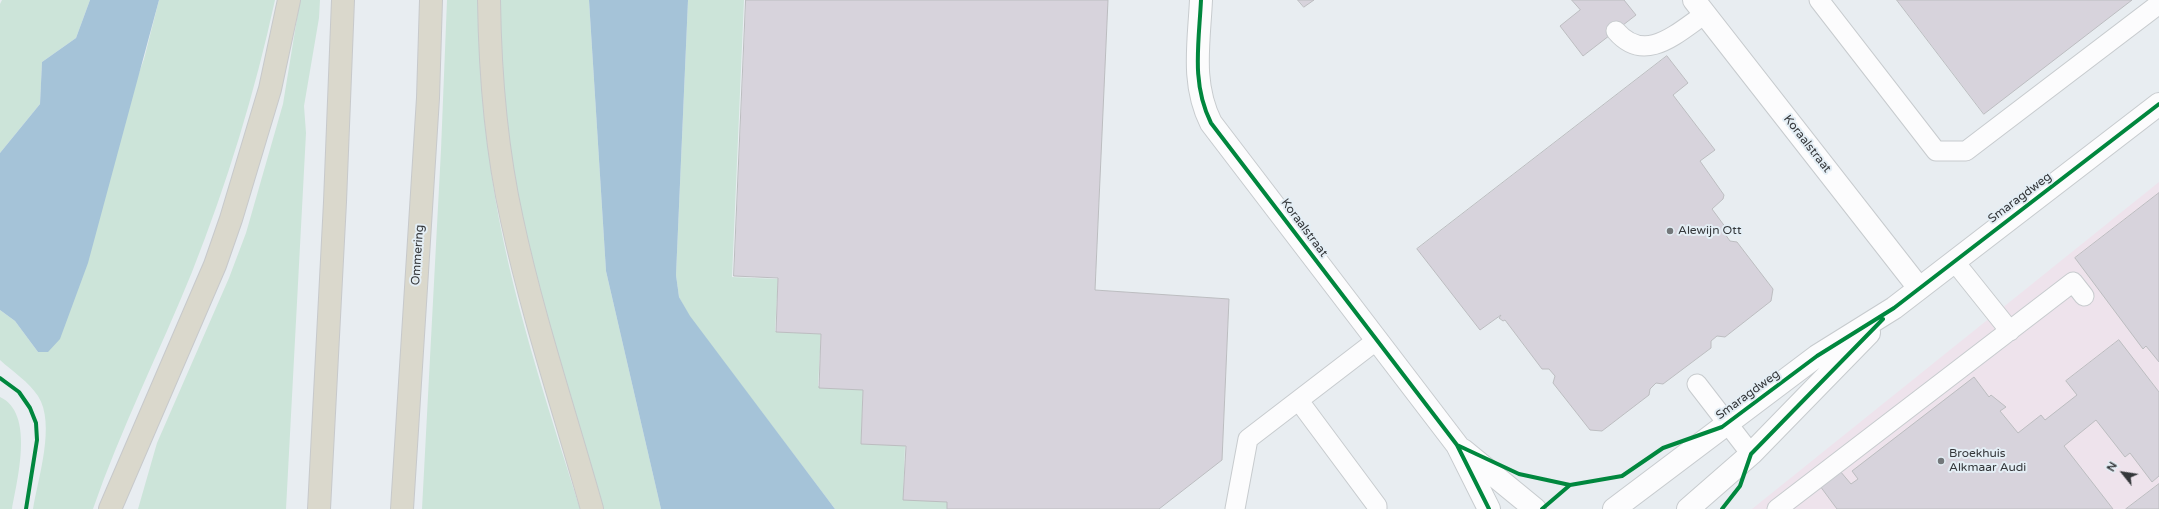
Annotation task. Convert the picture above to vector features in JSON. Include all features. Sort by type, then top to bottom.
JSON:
[{"type":"highway","points":[[110,509],[125,478],[215,265],[231,219],[270,89],[289,0]]},
{"type":"highway","points":[[320,509],[343,0]]},
{"type":"highway","name":"Ommering","points":[[402,509],[427,106],[431,0]]},
{"type":"highway","points":[[489,0],[494,111],[512,219],[538,327],[592,509]]},
{"type":"highway","points":[[119,509],[125,478]]},
{"type":"street","name":"Koraalstraat","points":[[1201,0],[1197,79],[1202,105],[1211,123],[1457,445],[1489,509]]},
{"type":"street","name":"Koraalstraat","points":[[1699,7],[1919,288]]},
{"type":"street","name":"Smaragdweg","points":[[1614,509],[1817,356],[1894,308],[2159,104]]},
{"type":"street","name":"Smaragdweg","points":[[1688,509],[1750,454],[1894,308]]},
{"type":"street","name":"Koraalstraat","points":[[1457,445],[1535,509]]},
{"type":"lane","points":[[1819,0],[1936,151],[1966,151],[2159,4]]},
{"type":"lane","points":[[1616,31],[1623,40],[1635,46],[1650,46],[1668,40],[1699,7]]},
{"type":"lane","points":[[1954,261],[2010,331]]},
{"type":"lane","points":[[1777,509],[2073,282],[2084,296]]},
{"type":"lane","points":[[1234,509],[1248,439],[1377,340]]},
{"type":"lane","points":[[1697,384],[1728,422],[1750,454]]},
{"type":"lane","points":[[1299,401],[1377,506],[1377,509]]},
{"type":"shaded area","points":[[2159,182],[2159,509],[1752,509]]},
{"type":"green space","points":[[2,0],[90,0],[76,38],[42,62],[40,104],[0,153],[0,4]]},
{"type":"green space","points":[[159,0],[275,0],[259,69],[239,138],[205,239],[180,302],[128,419],[93,509],[33,509],[42,467],[46,436],[46,421],[38,396],[25,381],[0,360],[0,310],[15,321],[38,352],[144,59]]},
{"type":"green space","points":[[300,0],[320,0],[319,18],[304,106],[306,133],[286,509],[138,509],[157,443],[229,278],[246,233],[283,104]]},
{"type":"green space","points":[[447,0],[478,0],[481,67],[487,134],[499,220],[518,304],[580,509],[422,509],[441,150]]},
{"type":"green space","points":[[497,0],[589,0],[606,271],[661,509],[600,509],[517,208],[501,88]]},
{"type":"green space","points":[[688,0],[744,0],[732,277],[778,279],[775,331],[821,334],[818,386],[863,389],[861,443],[905,445],[903,499],[948,501],[947,509],[835,509],[689,316],[679,297],[676,275]]},
{"type":"green space","points":[[0,397],[11,405],[17,417],[20,432],[20,465],[12,509],[0,509]]},
{"type":"water","points":[[90,0],[159,0],[88,263],[60,339],[48,352],[38,352],[15,321],[0,310],[0,153],[40,104],[42,62],[76,38]]},
{"type":"water","points":[[589,0],[688,0],[676,275],[679,297],[690,316],[835,509],[661,509],[606,271]]},
{"type":"building","points":[[746,0],[1108,0],[1095,290],[1229,299],[1222,460],[1159,509],[947,509],[947,502],[903,500],[906,446],[861,444],[863,390],[819,388],[821,334],[776,332],[778,278],[734,276]]},
{"type":"building","points":[[1298,0],[1314,0],[1304,7]]},
{"type":"building","points":[[1572,0],[1624,0],[1636,15],[1583,56],[1560,26],[1580,10]]},
{"type":"building","points":[[1897,0],[2132,0],[1984,114]]},
{"type":"building","points":[[1667,56],[1688,83],[1673,95],[1715,150],[1700,161],[1724,195],[1723,199],[1712,209],[1726,228],[1725,234],[1730,241],[1737,242],[1773,289],[1771,301],[1725,337],[1717,336],[1711,341],[1711,348],[1663,384],[1656,383],[1650,389],[1649,395],[1602,431],[1590,430],[1553,383],[1555,376],[1549,369],[1542,369],[1505,320],[1503,321],[1499,318],[1501,315],[1480,330],[1417,249]]},
{"type":"building","points":[[2159,193],[2159,362],[2146,346],[2143,349],[2075,258]]},
{"type":"building","points":[[2119,340],[2159,392],[2159,476],[2152,482],[2130,453],[2125,457],[2096,420],[2064,446],[2113,509],[1837,509],[1820,486],[1840,471],[1851,484],[1858,479],[1852,471],[1974,377],[1989,397],[1991,395],[2006,407],[2000,411],[2018,433],[2041,415],[2045,420],[2077,395],[2066,381]]},
{"type":"building","points":[[2159,484],[2159,509],[2126,509]]},
{"type":"cycle path","points":[[1201,0],[1198,47],[1199,78],[1201,93],[1211,123],[1457,445],[1489,509]]},
{"type":"cycle path","points":[[1542,509],[1570,485],[1622,476],[1663,448],[1722,427],[1817,356],[1894,308],[2159,104]]},
{"type":"cycle path","points":[[1722,509],[1740,486],[1751,454],[1883,319]]},
{"type":"cycle path","points":[[0,378],[19,392],[30,408],[36,423],[37,440],[26,509]]},
{"type":"cycle path","points":[[1457,445],[1519,474],[1570,485]]},
{"type":"place","name":"Alewijn Ott","points":[[1670,231]]},
{"type":"place","name":"Broekhuis Alkmaar Audi","points":[[1941,461]]}]
